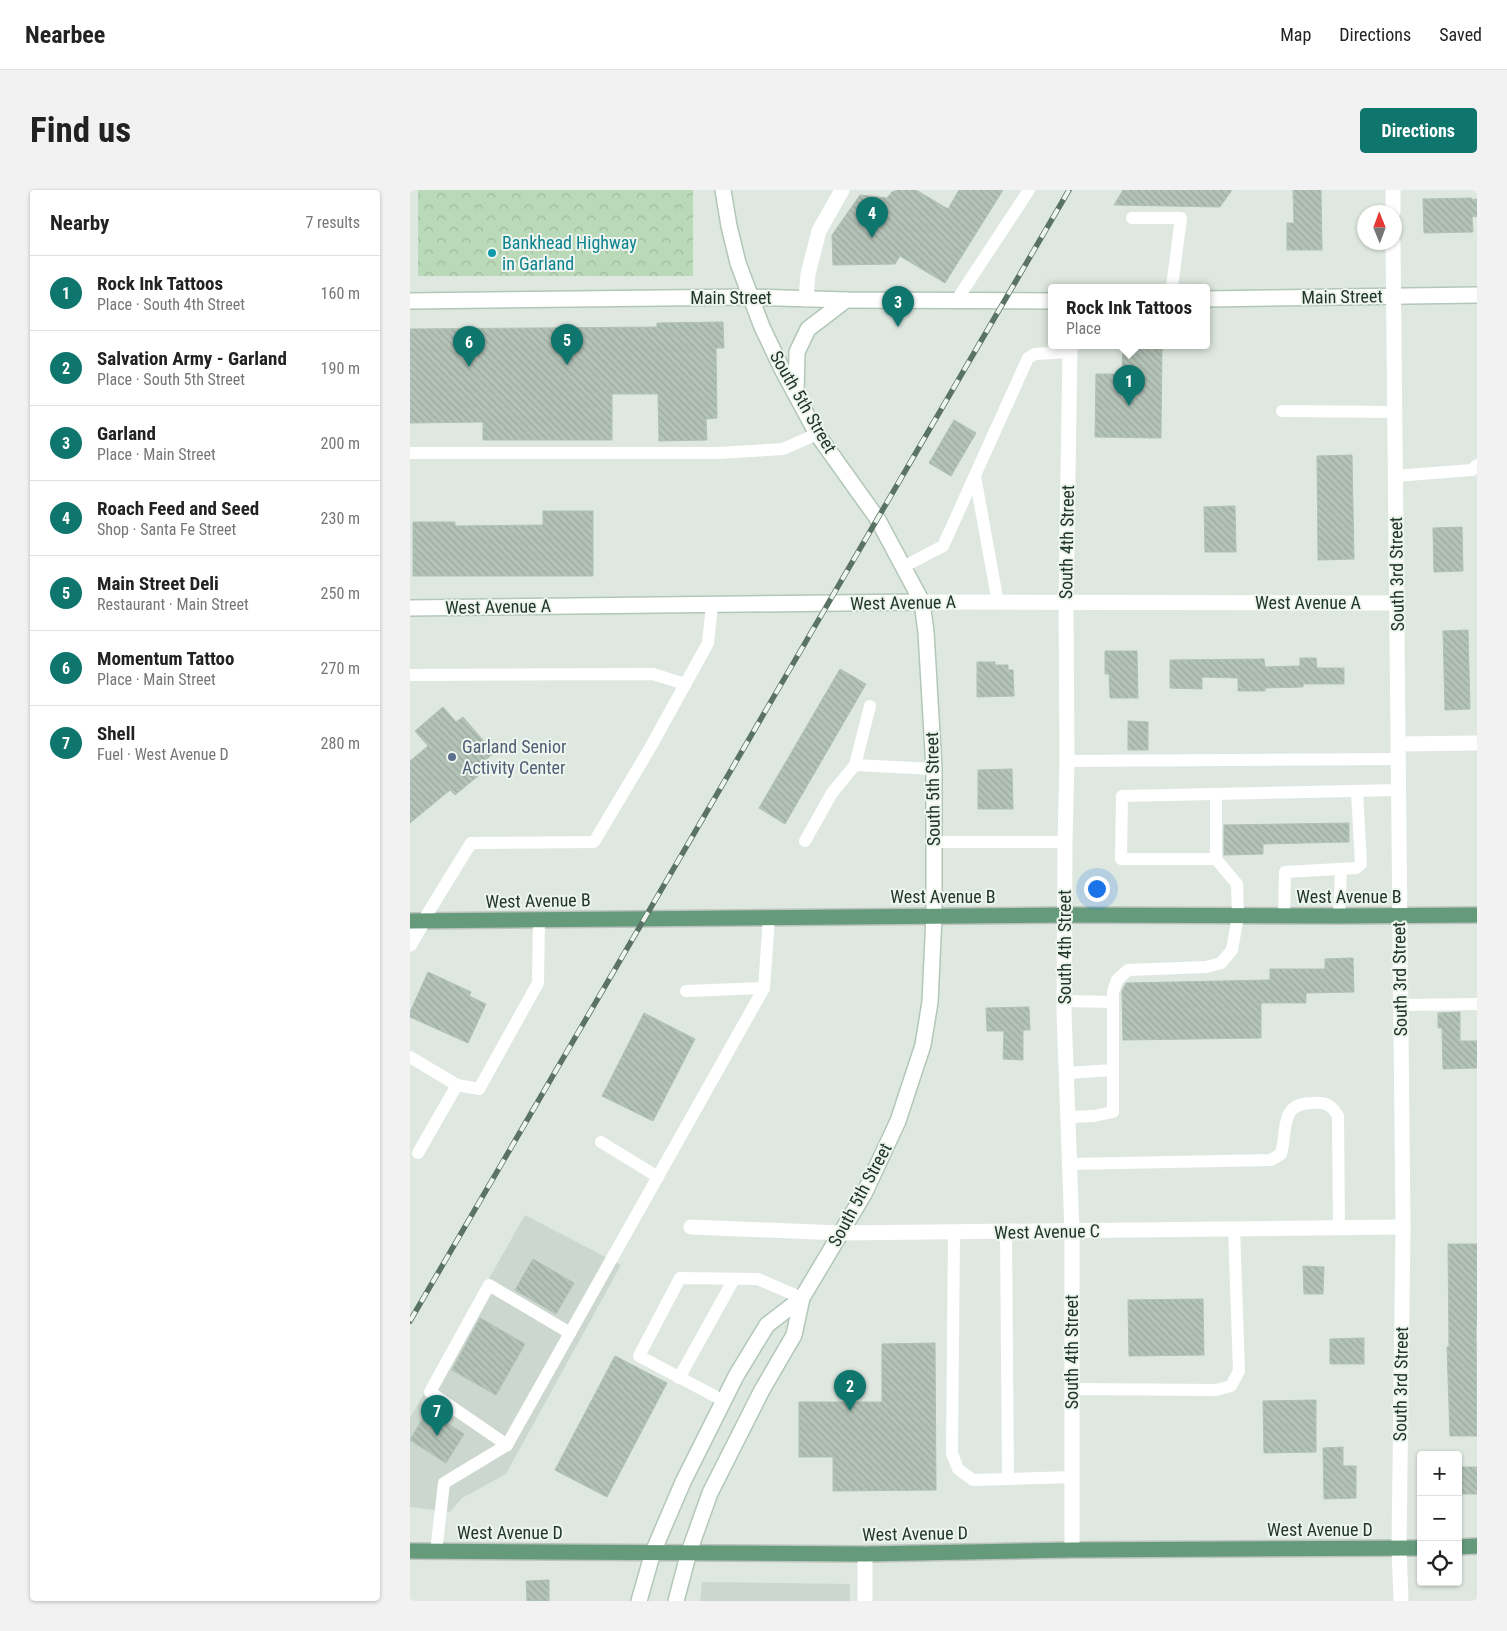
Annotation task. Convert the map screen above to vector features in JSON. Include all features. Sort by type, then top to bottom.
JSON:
[{"type":"main road","name":"West Avenue B","points":[[417,921],[1065,915],[1477,915]]},
{"type":"main road","points":[[1462,1547],[1477,1546]]},
{"type":"main road","name":"West Avenue D","points":[[410,1552],[865,1554],[1072,1550],[1417,1548]]},
{"type":"street","name":"South 5th Street","points":[[676,1601],[689,1552],[710,1493],[762,1390],[794,1335],[802,1298],[864,1194],[898,1121],[923,1045],[930,1002],[934,916],[934,769],[926,632],[922,602],[877,518],[817,434],[762,327],[738,263],[723,190]]},
{"type":"street","points":[[806,299],[808,274],[819,231],[842,190]]},
{"type":"street","points":[[1393,190],[1393,205]]},
{"type":"street","name":"South 3rd Street","points":[[1393,250],[1403,1227],[1399,1548],[1401,1601]]},
{"type":"street","name":"Main Street","points":[[1210,299],[1477,295]]},
{"type":"street","name":"Main Street","points":[[410,301],[750,297],[846,300],[1048,301]]},
{"type":"street","points":[[796,394],[797,352],[808,329],[846,300]]},
{"type":"street","name":"South 4th Street","points":[[1070,349],[1066,603],[1067,761],[1064,1002],[1072,1232],[1072,1550]]},
{"type":"street","name":"West Avenue A","points":[[410,608],[922,602],[1397,603]]},
{"type":"street","points":[[1399,744],[1477,743]]},
{"type":"street","points":[[410,944],[417,921]]},
{"type":"street","name":"West Avenue C","points":[[691,1227],[841,1233],[1403,1227]]},
{"type":"street","name":"South 5th Street","points":[[639,1601],[653,1552],[683,1482],[724,1401],[767,1325],[802,1298]]},
{"type":"street","points":[[865,1554],[865,1601]]},
{"type":"lane","points":[[956,301],[1029,190]]},
{"type":"lane","points":[[1132,218],[1181,218],[1172,284]]},
{"type":"lane","points":[[903,567],[943,546],[1028,358],[1035,354],[1070,349]]},
{"type":"lane","points":[[1282,411],[1395,412]]},
{"type":"lane","points":[[410,452],[718,453],[783,449],[817,434]]},
{"type":"lane","points":[[1395,476],[1472,470],[1477,465]]},
{"type":"lane","points":[[975,476],[998,602]]},
{"type":"lane","points":[[417,921],[470,843],[594,842],[650,748],[708,644],[712,605]]},
{"type":"lane","points":[[410,675],[653,674],[685,684]]},
{"type":"lane","points":[[806,841],[832,793],[855,766],[870,706]]},
{"type":"lane","points":[[1067,761],[1399,759]]},
{"type":"lane","points":[[855,766],[934,769]]},
{"type":"lane","points":[[1216,859],[1122,858],[1122,796],[1399,790]]},
{"type":"lane","points":[[1284,916],[1285,872],[1356,868],[1361,864],[1357,792]]},
{"type":"lane","points":[[1068,1117],[1094,1116],[1113,1112],[1113,992],[1116,980],[1128,970],[1206,967],[1221,963],[1232,950],[1238,916],[1237,884],[1216,859],[1216,794]]},
{"type":"lane","points":[[935,842],[1065,842]]},
{"type":"lane","points":[[1338,916],[1341,869]]},
{"type":"lane","points":[[436,1552],[444,1483],[506,1445],[764,988],[769,918]]},
{"type":"lane","points":[[410,1057],[457,1085],[479,1089],[538,984],[539,920]]},
{"type":"lane","points":[[686,991],[764,988]]},
{"type":"lane","points":[[1064,1002],[1113,1002]]},
{"type":"lane","points":[[1401,1005],[1477,1004]]},
{"type":"lane","points":[[1066,1073],[1113,1070]]},
{"type":"lane","points":[[418,1153],[457,1085]]},
{"type":"lane","points":[[1069,1164],[1271,1160],[1281,1154],[1285,1143],[1286,1119],[1292,1109],[1304,1103],[1320,1102],[1332,1106],[1338,1116],[1339,1227]]},
{"type":"lane","points":[[601,1142],[658,1177]]},
{"type":"lane","points":[[1072,1389],[1216,1390],[1231,1386],[1239,1371],[1234,1228]]},
{"type":"lane","points":[[954,1232],[952,1453],[958,1469],[973,1480],[1072,1477]]},
{"type":"lane","points":[[1006,1232],[1008,1479]]},
{"type":"lane","points":[[724,1401],[639,1356],[680,1278],[758,1279],[802,1298]]},
{"type":"lane","points":[[679,1378],[734,1278]]},
{"type":"lane","points":[[506,1445],[430,1392],[489,1285],[570,1333]]},
{"type":"shaded area","points":[[525,1215],[621,1265],[506,1474],[462,1498],[450,1512],[410,1507],[410,1418]]},
{"type":"shaded area","points":[[702,1582],[850,1584],[850,1601],[700,1601]]},
{"type":"green space","points":[[418,190],[693,190],[693,276],[418,276]]},
{"type":"building","points":[[916,190],[948,209],[959,190],[1003,190],[945,283],[900,256],[895,264],[833,265],[832,235],[860,195],[887,198],[892,192]]},
{"type":"building","points":[[1123,190],[1232,190],[1220,207],[1114,205]]},
{"type":"building","points":[[1293,190],[1321,190],[1322,250],[1287,250],[1287,223],[1294,223]]},
{"type":"building","points":[[1472,198],[1472,200],[1477,199],[1477,216],[1472,217],[1473,232],[1424,233],[1423,199]]},
{"type":"building","points":[[723,322],[724,348],[716,348],[717,418],[706,419],[707,440],[659,441],[658,394],[612,394],[612,440],[483,440],[483,422],[410,423],[410,329],[657,327],[657,323]]},
{"type":"building","points":[[1123,349],[1162,349],[1161,438],[1095,437],[1096,374],[1122,374]]},
{"type":"building","points":[[954,420],[976,433],[951,476],[929,463]]},
{"type":"building","points":[[1352,455],[1354,559],[1318,560],[1317,456]]},
{"type":"building","points":[[1235,506],[1236,552],[1205,552],[1204,507]]},
{"type":"building","points":[[543,511],[593,511],[593,576],[413,576],[413,522],[455,522],[455,526],[543,525]]},
{"type":"building","points":[[1462,527],[1463,571],[1434,572],[1433,528]]},
{"type":"building","points":[[1468,630],[1470,709],[1445,710],[1443,631]]},
{"type":"building","points":[[1105,651],[1137,651],[1138,698],[1110,698],[1109,674],[1105,674]]},
{"type":"building","points":[[1300,658],[1316,658],[1317,668],[1344,668],[1344,684],[1303,684],[1303,687],[1265,688],[1265,691],[1238,691],[1238,678],[1202,677],[1202,689],[1170,688],[1170,660],[1264,659],[1265,667],[1300,666]]},
{"type":"building","points":[[977,662],[995,662],[995,665],[1008,665],[1008,670],[1013,670],[1014,696],[977,697]]},
{"type":"building","points":[[840,669],[866,684],[785,824],[759,808]]},
{"type":"building","name":"Garland Senior Activity Center","points":[[443,707],[456,722],[463,717],[494,753],[479,765],[484,771],[455,795],[450,790],[410,823],[410,761],[428,746],[415,731]]},
{"type":"building","points":[[1128,721],[1148,722],[1148,750],[1128,750]]},
{"type":"building","points":[[1012,769],[1013,809],[978,809],[978,770]]},
{"type":"building","points":[[1349,823],[1349,842],[1263,844],[1263,854],[1224,855],[1224,825]]},
{"type":"building","points":[[1353,958],[1354,992],[1306,993],[1306,1003],[1261,1003],[1261,1038],[1123,1040],[1122,991],[1126,983],[1270,980],[1270,969],[1325,969],[1325,959]]},
{"type":"building","points":[[428,972],[471,992],[469,996],[486,1004],[468,1043],[410,1017],[410,1012]]},
{"type":"building","points":[[1029,1007],[1030,1030],[1023,1030],[1023,1060],[1003,1059],[1004,1031],[987,1031],[986,1008]]},
{"type":"building","points":[[1460,1012],[1460,1041],[1477,1041],[1477,1068],[1443,1069],[1442,1028],[1438,1028],[1438,1013]]},
{"type":"building","points":[[644,1013],[695,1039],[653,1121],[602,1096]]},
{"type":"building","points":[[1448,1244],[1477,1244],[1477,1436],[1450,1436],[1447,1347],[1449,1347]]},
{"type":"building","points":[[533,1259],[574,1283],[556,1314],[515,1290]]},
{"type":"building","points":[[1303,1266],[1324,1267],[1323,1294],[1304,1294]]},
{"type":"building","points":[[1203,1299],[1204,1355],[1129,1356],[1128,1300]]},
{"type":"building","points":[[480,1318],[525,1344],[496,1395],[452,1370]]},
{"type":"building","points":[[1364,1338],[1364,1364],[1330,1364],[1330,1339]]},
{"type":"building","points":[[935,1343],[936,1490],[833,1491],[833,1457],[799,1457],[799,1402],[882,1402],[882,1344]]},
{"type":"building","points":[[615,1356],[667,1383],[607,1497],[555,1470]]},
{"type":"building","points":[[1316,1400],[1316,1452],[1264,1453],[1263,1401]]},
{"type":"building","points":[[427,1411],[464,1434],[446,1463],[410,1440]]},
{"type":"building","points":[[1343,1447],[1343,1466],[1356,1466],[1356,1498],[1324,1499],[1323,1448]]},
{"type":"building","points":[[1462,1467],[1477,1467],[1477,1494],[1462,1494]]},
{"type":"building","points":[[549,1580],[549,1601],[527,1601],[526,1581]]},
{"type":"railway","points":[[410,1321],[1069,190]]},
{"type":"place","name":"Roach Feed and Seed","points":[[872,238]]},
{"type":"place","name":"Bankhead Highway in Garland","points":[[492,253]]},
{"type":"place","name":"Garland","points":[[898,327]]},
{"type":"place","name":"Main Street Deli","points":[[567,365]]},
{"type":"place","name":"Momentum Tattoo","points":[[469,367]]},
{"type":"place","name":"Rock Ink Tattoos","points":[[1129,406]]},
{"type":"place","name":"Garland Senior Activity Center","points":[[452,757]]},
{"type":"place","name":"Salvation Army - Garland","points":[[850,1411]]},
{"type":"place","name":"Shell","points":[[437,1436]]}]
